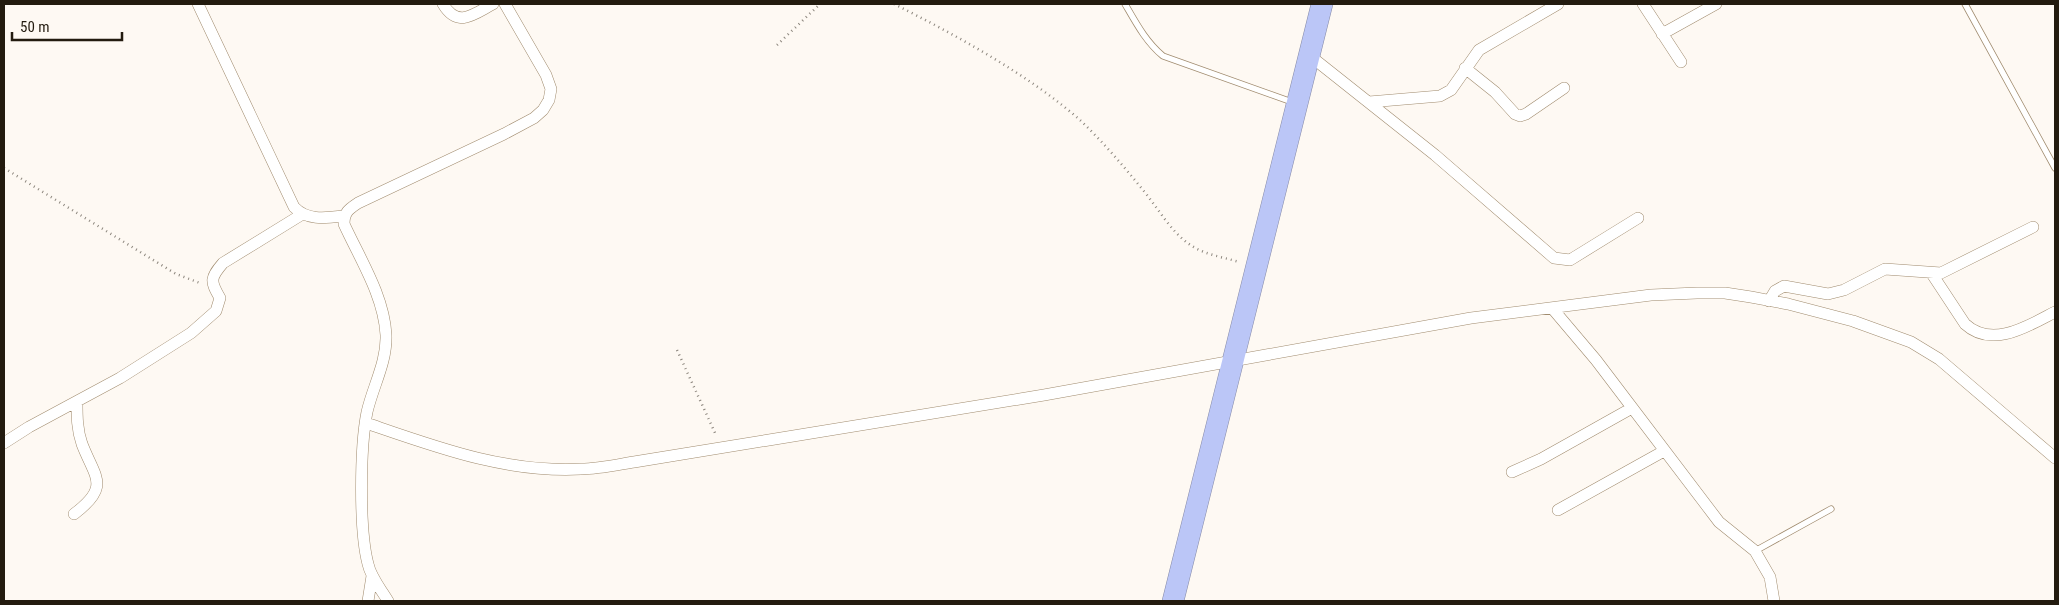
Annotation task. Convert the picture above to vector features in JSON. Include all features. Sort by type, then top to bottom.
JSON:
[{"type":"highway","points":[[1173,601],[1322,4]]},
{"type":"street","points":[[198,4],[294,207],[301,215],[316,218],[344,216]]},
{"type":"street","points":[[443,4],[449,13],[462,18],[472,16],[493,4]]},
{"type":"street","points":[[388,601],[372,576],[365,552],[362,511],[366,418],[386,350],[386,333],[375,289],[344,224],[344,216],[358,202],[504,134],[534,118],[543,110],[549,100],[551,89],[546,75],[505,4]]},
{"type":"street","points":[[1369,102],[1440,96],[1451,90],[1479,50],[1558,4]]},
{"type":"street","points":[[1643,4],[1681,62]]},
{"type":"street","points":[[1662,34],[1716,4]]},
{"type":"street","points":[[1309,55],[1435,155],[1554,258],[1570,260],[1638,218]]},
{"type":"street","points":[[1465,68],[1495,92],[1515,114],[1520,116],[1526,114],[1564,88]]},
{"type":"street","points":[[4,443],[120,378],[191,333],[211,316],[219,305],[220,298],[213,287],[212,280],[223,263],[301,215]]},
{"type":"street","points":[[1772,296],[1784,286],[1820,294],[1835,293],[1884,269],[1932,274],[1941,273],[1957,267],[2033,228]]},
{"type":"street","points":[[1932,274],[1965,324],[1972,331],[1982,335],[2003,334],[2055,312]]},
{"type":"street","points":[[366,418],[478,459],[532,468],[580,469],[618,465],[1044,395],[1235,357],[1423,326],[1651,295],[1725,293],[1772,296],[1894,334],[1926,349],[2055,458]]},
{"type":"street","points":[[1552,308],[1596,360],[1719,522],[1755,551],[1770,576],[1774,601]]},
{"type":"street","points":[[74,514],[86,506],[93,495],[98,480],[79,432],[77,402]]},
{"type":"street","points":[[1512,472],[1541,459],[1632,408]]},
{"type":"street","points":[[1558,510],[1664,451]]},
{"type":"street","points":[[368,601],[372,576]]},
{"type":"lane","points":[[1125,4],[1153,48],[1163,56],[1297,104]]},
{"type":"lane","points":[[1965,4],[2055,168]]},
{"type":"lane","points":[[1755,551],[1831,509]]},
{"type":"path","points":[[777,45],[820,4]]},
{"type":"path","points":[[894,4],[983,53],[1055,100],[1081,121],[1124,166],[1172,228],[1182,238],[1204,252],[1256,266]]},
{"type":"path","points":[[4,168],[176,274],[213,287]]},
{"type":"path","points":[[677,350],[717,439]]}]
